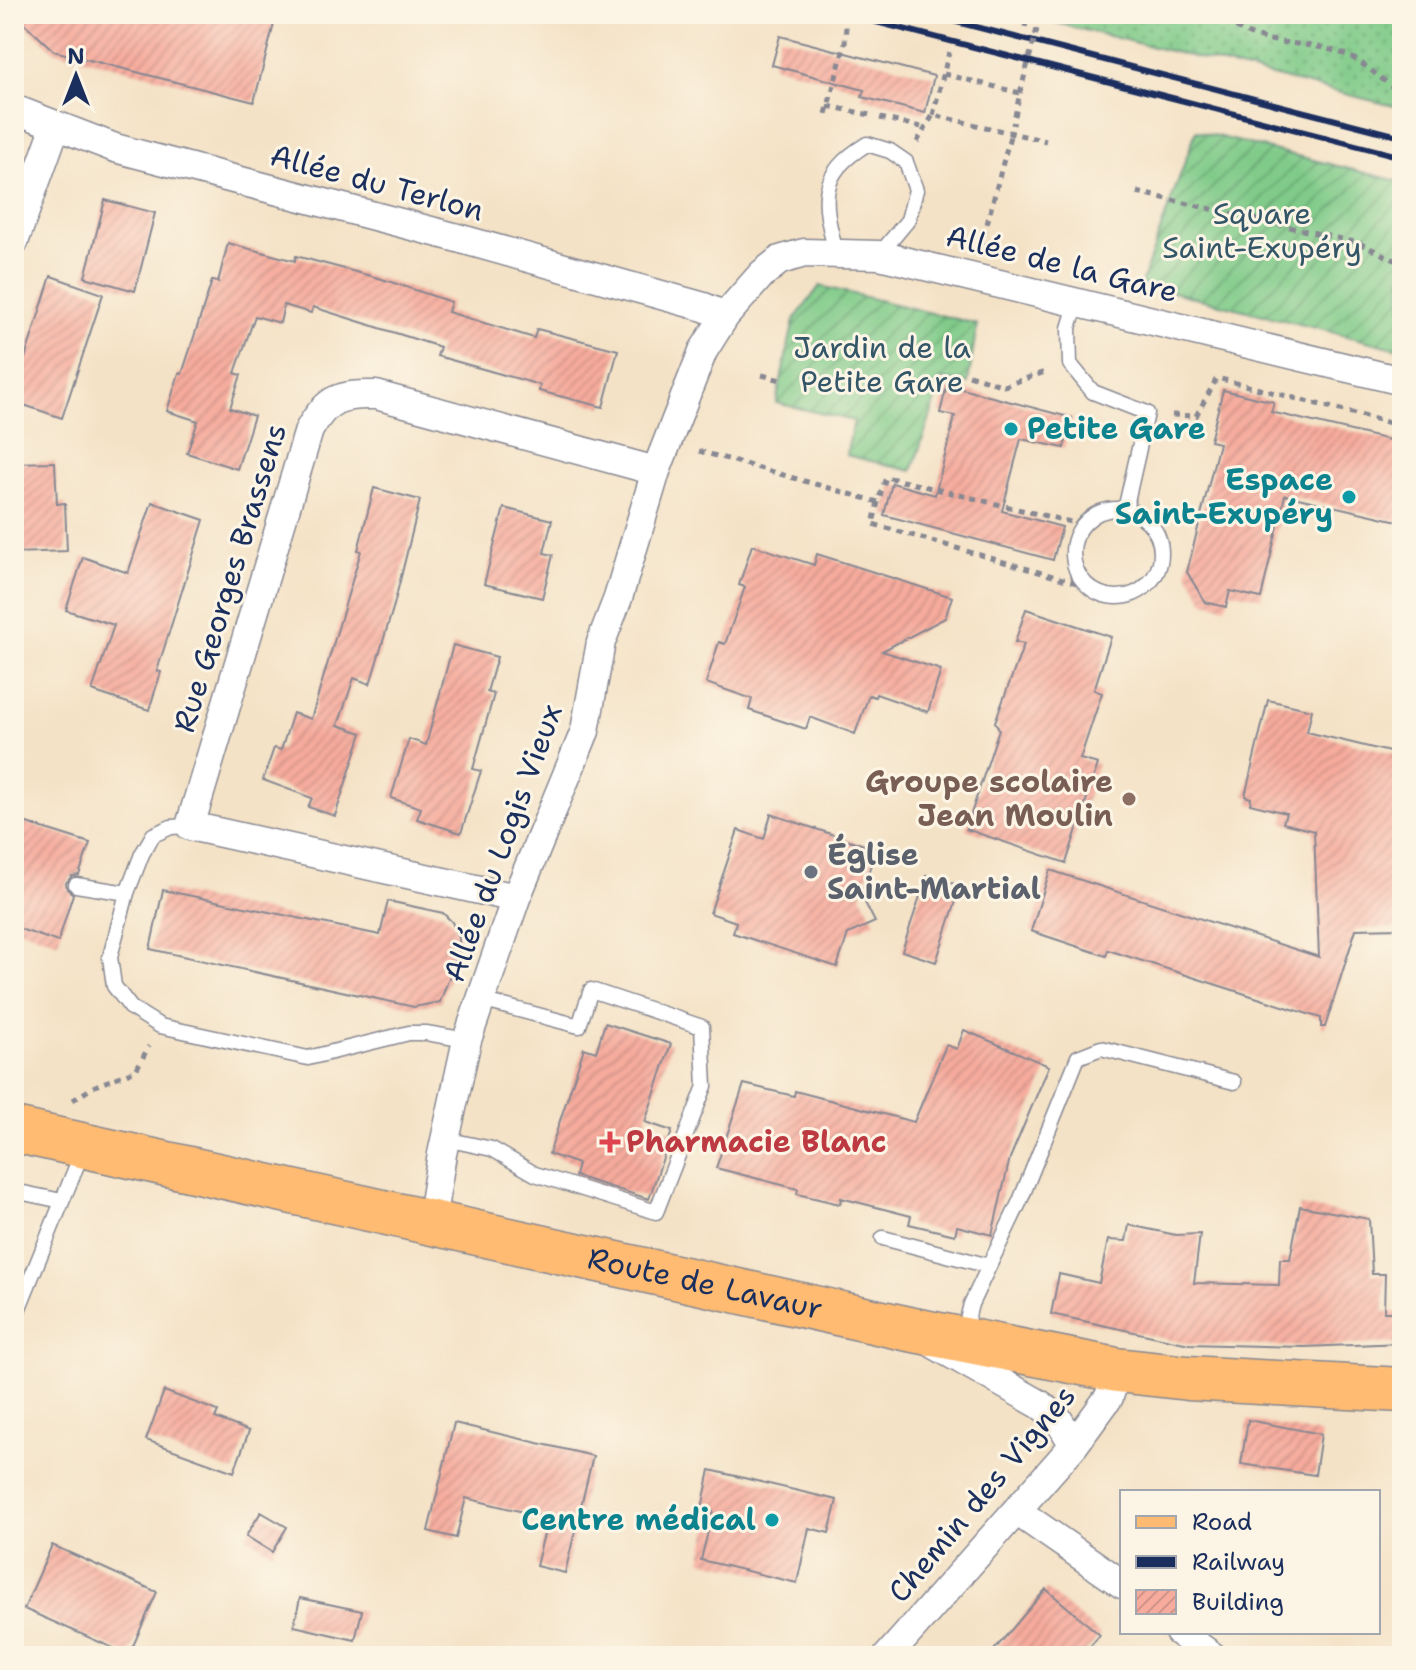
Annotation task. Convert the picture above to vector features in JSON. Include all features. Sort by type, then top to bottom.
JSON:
[{"type":"main road","name":"Route de Lavaur","points":[[14,1130],[75,1128],[431,1221],[909,1329],[1117,1370],[1188,1378],[1402,1390]]},
{"type":"street","name":"Allée du Terlon","points":[[14,109],[115,148],[454,237],[704,307],[725,316]]},
{"type":"street","points":[[14,242],[56,125]]},
{"type":"street","name":"Allée de la Gare","points":[[725,316],[762,274],[780,260],[804,253],[879,255],[1402,381]]},
{"type":"street","name":"Allée du Logis Vieux","points":[[431,1221],[467,1040],[516,898],[585,731],[601,642],[618,598],[656,471],[703,351],[725,316]]},
{"type":"street","name":"Rue Georges Brassens","points":[[190,826],[309,430],[327,403],[349,394],[376,395],[656,471]]},
{"type":"street","points":[[190,826],[516,898]]},
{"type":"street","points":[[909,1329],[1041,1405],[1058,1419],[1074,1445]]},
{"type":"street","name":"Chemin des Vignes","points":[[888,1656],[1027,1517],[1109,1397],[1117,1370]]},
{"type":"street","points":[[1027,1517],[1120,1583]]},
{"type":"street","points":[[1182,1634],[1212,1656]]},
{"type":"lane","points":[[836,253],[825,208],[831,174],[852,153],[867,144],[890,151],[906,162],[916,190],[908,220],[879,255]]},
{"type":"lane","points":[[1077,302],[1069,328],[1070,364],[1093,392],[1147,413],[1125,510]]},
{"type":"lane","points":[[1110,510],[1125,510],[1142,516],[1153,527],[1160,541],[1162,556],[1159,567],[1152,581],[1141,591],[1126,597],[1099,594],[1087,586],[1075,567],[1073,552],[1076,537],[1083,525],[1095,515],[1110,510]]},
{"type":"lane","points":[[190,826],[171,827],[153,835],[127,893],[110,957],[110,972],[114,986],[131,1008],[160,1026],[308,1058],[409,1033],[467,1040]]},
{"type":"lane","points":[[76,885],[127,893]]},
{"type":"lane","points":[[445,1139],[492,1149],[535,1174],[656,1212],[705,1086],[702,1027],[591,990],[579,1026],[481,1000]]},
{"type":"lane","points":[[963,1338],[971,1304],[1020,1201],[1078,1057],[1101,1048],[1234,1082]]},
{"type":"lane","points":[[14,1320],[62,1201],[75,1128]]},
{"type":"lane","points":[[14,1191],[62,1201]]},
{"type":"lane","points":[[883,1238],[989,1266]]},
{"type":"path","points":[[1025,27],[1028,14]]},
{"type":"path","points":[[980,250],[1041,14]]},
{"type":"path","points":[[1216,14],[1229,25],[1254,37],[1343,53],[1394,88],[1402,90]]},
{"type":"path","points":[[826,114],[845,44],[846,25]]},
{"type":"path","points":[[906,162],[933,115],[949,52]]},
{"type":"path","points":[[944,74],[1020,93]]},
{"type":"path","points":[[933,115],[1046,141]]},
{"type":"path","points":[[1137,192],[1359,243],[1399,262],[1402,267]]},
{"type":"path","points":[[969,375],[1004,386],[1070,364]]},
{"type":"path","points":[[762,375],[781,380]]},
{"type":"path","points":[[1147,413],[1196,416],[1217,378],[1402,426]]},
{"type":"path","points":[[667,441],[878,502]]},
{"type":"path","points":[[1083,525],[886,477],[873,524],[1087,586]]},
{"type":"path","points":[[75,1128],[74,1099],[95,1086],[136,1070],[160,1026]]},
{"type":"green space","points":[[1024,14],[1402,14],[1402,108],[1072,27]]},
{"type":"green space","name":"Square Saint-Exupéry","points":[[1196,131],[1402,182],[1402,350],[1141,284]]},
{"type":"green space","name":"Jardin de la Petite Gare","points":[[820,286],[977,324],[968,383],[943,379],[912,471],[846,455],[854,421],[776,403],[794,320]]},
{"type":"building","points":[[14,14],[250,14],[275,20],[254,102],[54,51]]},
{"type":"building","points":[[780,36],[934,76],[925,113],[862,97],[864,90],[772,65]]},
{"type":"building","points":[[105,200],[155,213],[135,291],[85,277]]},
{"type":"building","points":[[228,243],[295,261],[296,256],[382,279],[451,302],[448,312],[534,338],[537,329],[618,350],[603,407],[539,391],[540,385],[437,356],[440,347],[313,307],[311,313],[284,305],[280,323],[255,316],[235,373],[241,375],[230,408],[254,416],[237,469],[187,453],[198,421],[167,411],[212,281],[218,282]]},
{"type":"building","points":[[51,276],[103,294],[62,418],[18,403],[24,383],[18,380]]},
{"type":"building","points":[[947,385],[1072,418],[1064,448],[1021,439],[1002,511],[1062,527],[1053,560],[884,515],[892,483],[935,495],[955,416],[940,413]]},
{"type":"building","name":"Espace Saint-Exupéry","points":[[1223,390],[1274,402],[1271,412],[1402,443],[1402,522],[1285,495],[1261,598],[1230,591],[1226,607],[1205,602],[1187,572],[1219,443],[1210,441]]},
{"type":"building","points":[[55,462],[57,504],[65,503],[67,551],[14,553],[14,463]]},
{"type":"building","points":[[374,488],[420,500],[394,605],[370,684],[354,678],[338,725],[362,733],[335,816],[308,807],[312,798],[263,780],[274,748],[281,750],[293,713],[311,719],[361,551],[358,550]]},
{"type":"building","points":[[152,502],[204,520],[157,671],[161,672],[149,710],[92,691],[114,625],[66,610],[83,557],[128,573]]},
{"type":"building","points":[[504,508],[552,520],[544,553],[553,555],[542,598],[484,584]]},
{"type":"building","points":[[752,545],[814,565],[817,554],[952,597],[945,618],[882,651],[941,670],[928,712],[876,694],[875,697],[869,695],[855,734],[810,717],[806,729],[749,710],[752,699],[706,683],[719,642],[725,644],[745,587],[739,585]]},
{"type":"building","points":[[1026,609],[1111,637],[1094,690],[1102,693],[1080,759],[1098,764],[1066,863],[966,829],[999,729],[995,722],[1024,644],[1015,642]]},
{"type":"building","points":[[453,645],[497,657],[487,692],[494,694],[473,769],[481,771],[461,833],[417,819],[421,808],[391,798],[409,739],[426,745]]},
{"type":"building","points":[[1268,700],[1312,710],[1307,732],[1402,755],[1402,928],[1356,929],[1325,1027],[1321,1027],[1321,1018],[1108,950],[1106,956],[1031,931],[1050,870],[1319,957],[1314,831],[1283,823],[1286,813],[1250,804],[1251,798],[1245,796]]},
{"type":"building","name":"Église Saint-Martial","points":[[771,814],[876,849],[861,895],[875,922],[848,934],[837,967],[733,933],[736,922],[710,913],[738,830],[764,839]]},
{"type":"building","points":[[14,819],[90,843],[79,875],[72,876],[66,883],[73,894],[58,942],[14,927]]},
{"type":"building","points":[[927,875],[961,886],[936,962],[902,951]]},
{"type":"building","points":[[163,890],[380,935],[388,901],[443,913],[452,922],[459,938],[459,951],[440,1002],[414,1007],[150,949]]},
{"type":"building","points":[[605,1023],[671,1044],[645,1122],[672,1131],[649,1199],[575,1176],[578,1164],[549,1154],[584,1048],[596,1052]]},
{"type":"building","points":[[964,1030],[1049,1066],[1010,1158],[992,1235],[957,1226],[955,1235],[909,1224],[911,1216],[841,1198],[840,1204],[797,1194],[798,1189],[716,1168],[744,1084],[794,1096],[795,1091],[914,1122],[946,1045],[957,1049]]},
{"type":"building","points":[[1300,1206],[1369,1219],[1372,1274],[1385,1274],[1384,1312],[1402,1312],[1402,1343],[1304,1347],[1189,1344],[1051,1314],[1059,1274],[1099,1283],[1108,1240],[1126,1241],[1129,1225],[1176,1235],[1200,1234],[1194,1283],[1279,1285],[1280,1259],[1290,1259]]},
{"type":"building","points":[[164,1391],[218,1411],[215,1418],[249,1431],[234,1472],[146,1440]]},
{"type":"building","points":[[1248,1420],[1321,1434],[1315,1475],[1241,1464]]},
{"type":"building","points":[[454,1423],[593,1456],[565,1573],[536,1566],[548,1518],[466,1498],[456,1538],[428,1531]]},
{"type":"building","name":"Centre médical","points":[[710,1470],[837,1500],[829,1533],[809,1528],[797,1583],[701,1560],[713,1511],[702,1508]]},
{"type":"building","points":[[261,1512],[287,1527],[272,1552],[246,1536]]},
{"type":"building","points":[[52,1545],[157,1592],[129,1655],[24,1609]]},
{"type":"building","points":[[1046,1589],[1100,1635],[1082,1656],[989,1656]]},
{"type":"building","points":[[300,1598],[362,1611],[355,1640],[294,1626]]},
{"type":"railway","points":[[845,14],[1402,157]]},
{"type":"railway","points":[[926,14],[1402,137]]},
{"type":"place","name":"Petite Gare","points":[[1011,429]]},
{"type":"place","name":"Espace Saint-Exupéry","points":[[1349,497]]},
{"type":"place","name":"Groupe scolaire Jean Moulin","points":[[1129,799]]},
{"type":"place","name":"Église Saint-Martial","points":[[811,872]]},
{"type":"place","name":"Pharmacie Blanc","points":[[610,1142]]},
{"type":"place","name":"Centre médical","points":[[772,1520]]}]
